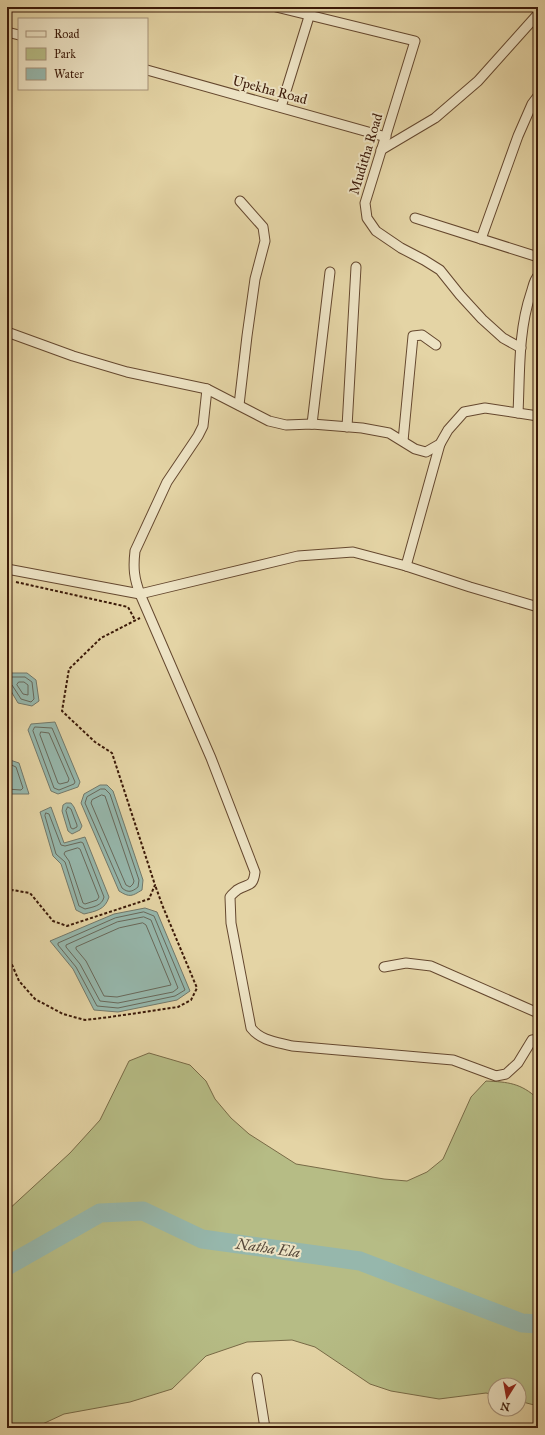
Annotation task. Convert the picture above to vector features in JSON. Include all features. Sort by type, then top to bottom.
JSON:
[{"type":"street","name":"Muditha Road","points":[[276,7],[310,11],[415,41],[365,203],[367,218],[376,231],[401,248],[440,270],[482,319],[503,338],[521,348]]},
{"type":"street","points":[[281,107],[310,11]]},
{"type":"street","points":[[382,150],[435,118],[478,81],[538,14]]},
{"type":"street","points":[[7,32],[18,35]]},
{"type":"street","name":"Upekha Road","points":[[148,70],[386,136]]},
{"type":"street","points":[[481,239],[518,136],[532,104],[538,96]]},
{"type":"street","points":[[239,405],[255,279],[265,241],[264,227],[240,201]]},
{"type":"street","points":[[415,218],[538,257]]},
{"type":"street","points":[[347,427],[356,268]]},
{"type":"street","points":[[312,424],[330,272]]},
{"type":"street","points":[[518,413],[521,348],[527,304],[535,279],[538,276]]},
{"type":"street","points":[[7,332],[73,356],[120,370],[207,389],[275,423],[286,425],[312,424],[362,428],[389,433],[415,449],[426,452],[440,444]]},
{"type":"street","points":[[403,441],[413,336],[422,335],[436,345]]},
{"type":"street","points":[[207,389],[203,426],[198,436],[167,482],[135,551],[133,563],[134,577],[140,594],[211,758],[255,872],[254,880],[250,885],[238,889],[230,897],[229,905],[231,923],[251,1028],[256,1034],[266,1040],[292,1046],[453,1060],[496,1076],[506,1074],[518,1063],[532,1040],[538,1039]]},
{"type":"street","points":[[406,566],[440,444],[448,430],[464,412],[485,408],[538,416]]},
{"type":"street","points":[[7,569],[140,594],[298,556],[353,552],[406,566],[470,588],[538,607]]},
{"type":"street","points":[[384,968],[406,963],[431,966],[538,1013]]},
{"type":"street","points":[[257,1378],[265,1428]]},
{"type":"path","points":[[15,582],[128,607],[135,620]]},
{"type":"path","points":[[7,940],[10,960],[19,981],[34,999],[63,1014],[85,1020],[178,1007],[191,1000],[197,988],[155,885],[112,753],[95,742],[62,711],[69,669],[101,638],[148,614]]},
{"type":"path","points":[[7,894],[12,890],[30,893],[54,921],[67,926],[149,899],[155,885]]},
{"type":"green space","points":[[149,1053],[190,1065],[206,1081],[215,1099],[231,1118],[249,1134],[296,1164],[384,1179],[407,1181],[427,1172],[443,1159],[471,1097],[486,1081],[514,1084],[526,1090],[538,1099],[538,1406],[527,1403],[527,1377],[487,1377],[487,1393],[439,1399],[391,1391],[370,1384],[315,1347],[292,1340],[247,1342],[206,1356],[172,1389],[130,1402],[64,1414],[34,1428],[7,1428],[7,1211],[70,1153],[100,1120],[129,1061]]},
{"type":"water","points":[[7,673],[27,673],[36,680],[39,701],[32,706],[18,703],[8,686]]},
{"type":"water","points":[[55,722],[80,782],[78,787],[58,794],[51,791],[28,730],[31,724]]},
{"type":"water","points":[[7,759],[19,763],[29,794],[7,793]]},
{"type":"water","points":[[100,785],[107,785],[113,791],[143,880],[142,890],[133,895],[126,895],[119,891],[81,803],[84,794]]},
{"type":"water","points":[[66,803],[71,803],[74,807],[82,826],[80,830],[72,834],[68,831],[62,811],[63,805]]},
{"type":"water","points":[[51,807],[64,843],[85,837],[109,897],[105,905],[100,909],[84,914],[76,910],[61,864],[53,856],[40,812]]},
{"type":"water","points":[[145,908],[157,912],[190,991],[177,1000],[118,1012],[94,1010],[73,969],[50,941],[114,914]]},
{"type":"waterway","name":"Natha Ela","points":[[7,1266],[100,1213],[143,1211],[202,1239],[360,1261],[522,1323],[538,1324]]}]
